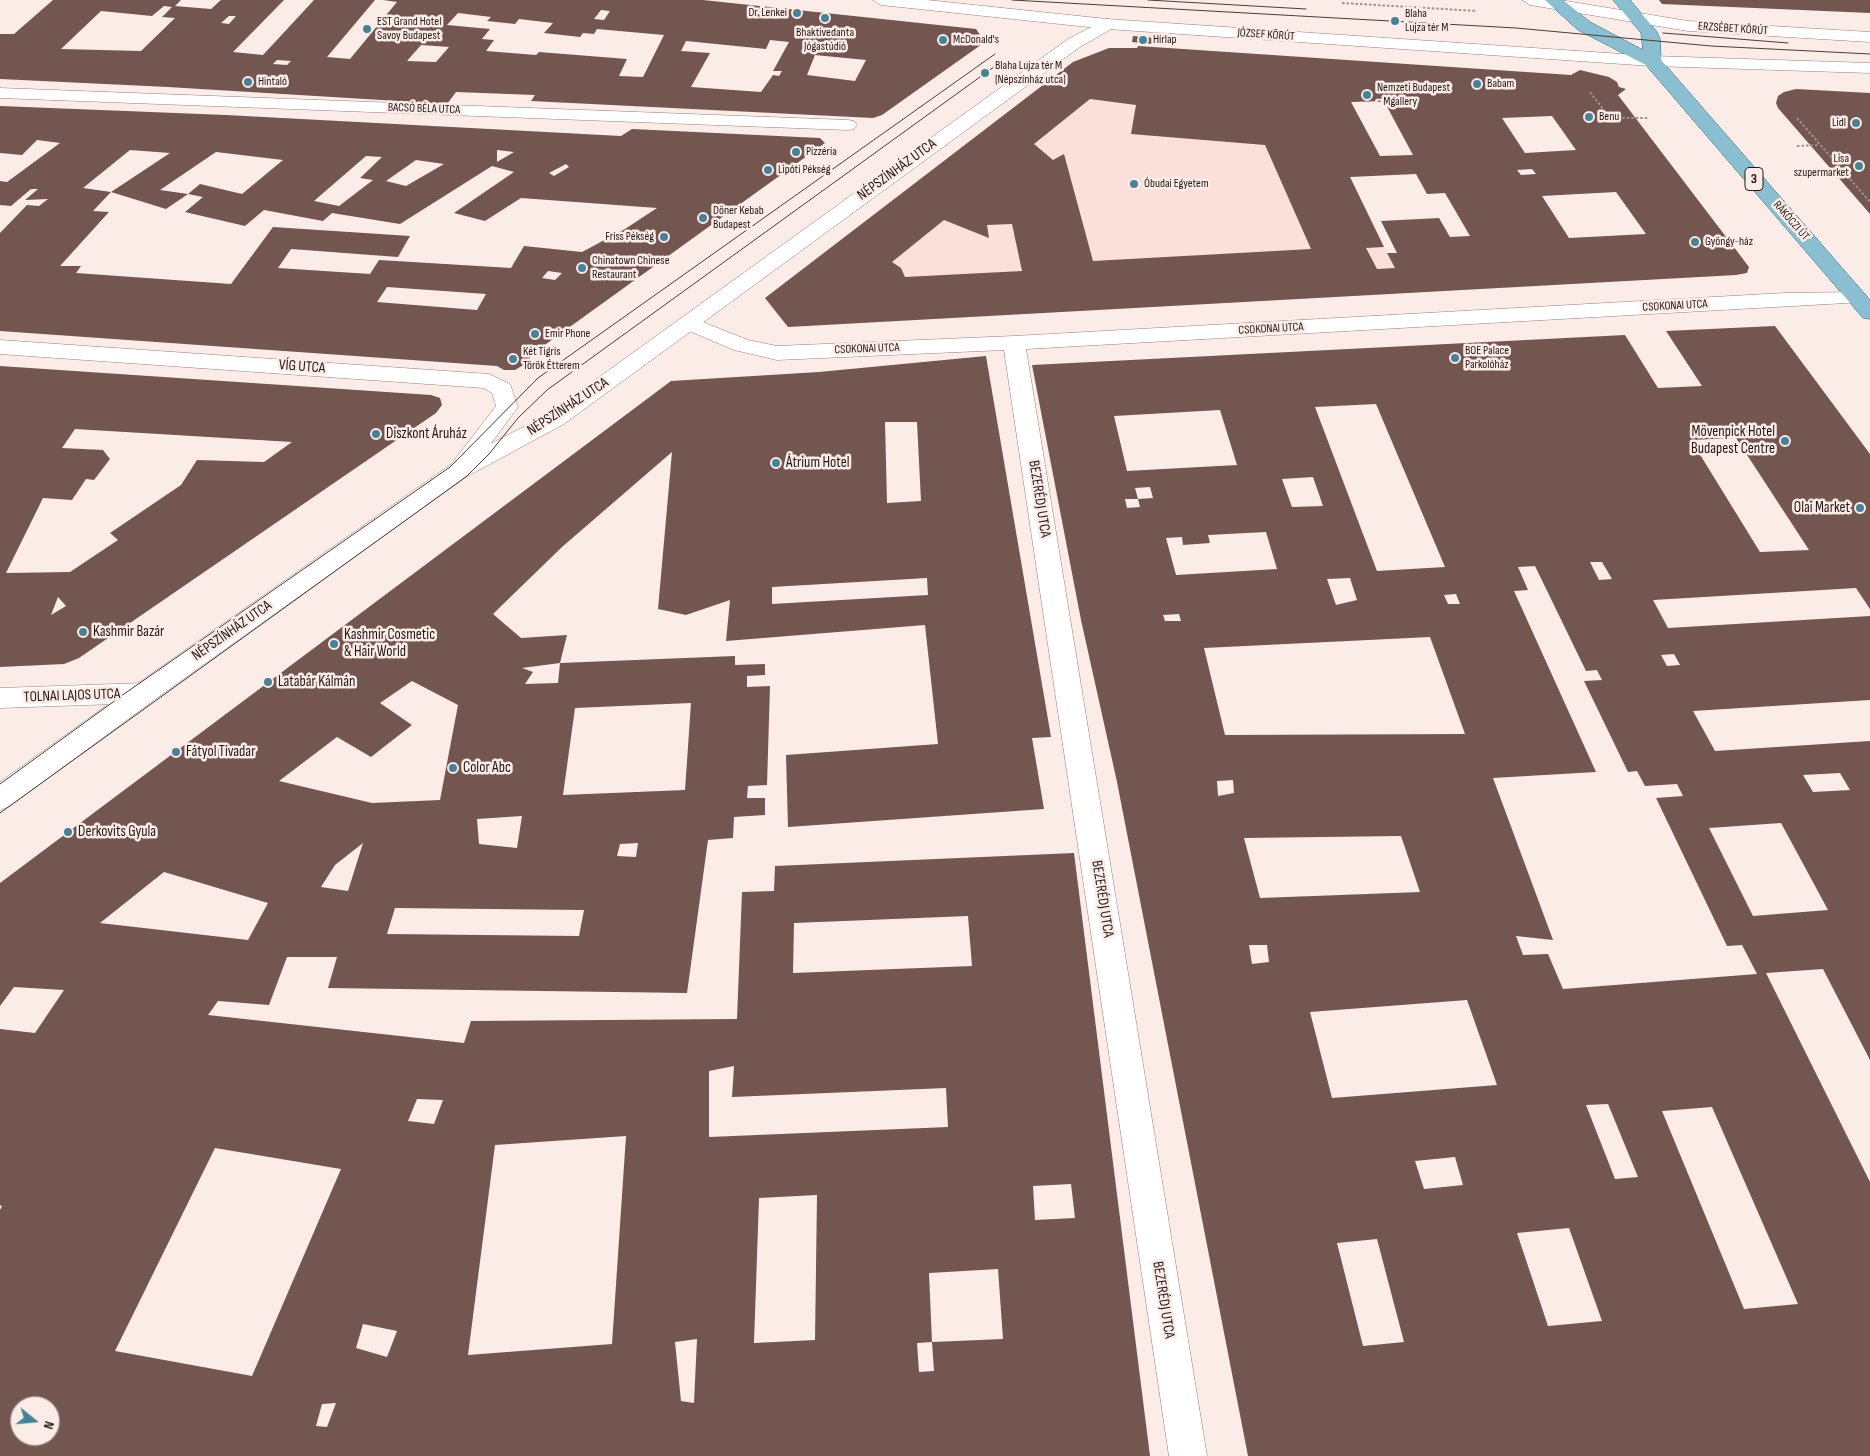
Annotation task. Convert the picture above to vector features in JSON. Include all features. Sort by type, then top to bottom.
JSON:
[{"type":"main road","points":[[1622,0],[1638,18],[1652,40],[1652,61]]},
{"type":"main road","name":"RÁKÓCZI ÚT","points":[[1554,2],[1597,34],[1652,61],[1864,305]]},
{"type":"street","name":"JÓZSEF KÖRÚT","points":[[881,0],[1107,24],[1652,61]]},
{"type":"street","points":[[1530,0],[1554,2]]},
{"type":"street","name":"ERZSÉBET KÖRÚT","points":[[1554,2],[1688,26],[1870,37]]},
{"type":"street","name":"NÉPSZÍNHÁZ UTCA","points":[[0,798],[144,693],[458,471],[556,419],[1074,43],[1107,24]]},
{"type":"street","points":[[1652,61],[1870,68]]},
{"type":"street","name":"BACSÓ BÉLA UTCA","points":[[0,93],[848,125]]},
{"type":"street","name":"CSOKONAI UTCA","points":[[690,323],[742,345],[777,353],[1014,343],[1785,299],[1864,305]]},
{"type":"street","name":"BEZERÉDJ UTCA","points":[[1014,343],[1188,1456]]},
{"type":"street","name":"VÍG UTCA","points":[[0,347],[489,381],[502,388],[507,407],[458,471]]},
{"type":"street","name":"TOLNAI LAJOS UTCA","points":[[0,698],[144,693]]},
{"type":"path","points":[[1335,3],[1430,6],[1477,11]]},
{"type":"path","points":[[1600,105],[1610,118],[1650,118]]},
{"type":"path","points":[[1796,118],[1870,202]]},
{"type":"path","points":[[1797,146],[1819,144]]},
{"type":"shaded area","name":"Óbudai Egyetem","points":[[1138,46],[1300,58],[1301,77],[1407,293],[788,327],[765,298],[1073,62],[1109,48],[1137,48]]},
{"type":"building","points":[[53,0],[181,0],[175,6],[211,9],[221,0],[284,0],[233,52],[263,55],[314,0],[375,0],[327,57],[350,59],[397,2],[383,0],[703,0],[976,29],[985,42],[882,115],[873,118],[531,101],[535,95],[456,92],[447,104],[0,79],[0,34],[14,34]],"holes":[[[164,6],[172,7],[162,17],[175,18],[141,51],[61,49],[101,11],[152,16]],[[601,10],[610,11],[604,20],[594,19]],[[458,13],[491,17],[487,21],[515,24],[519,19],[553,23],[544,33],[580,37],[583,33],[594,34],[597,29],[664,35],[643,77],[619,76],[627,59],[539,52],[536,55],[486,51],[494,40],[482,39],[490,29],[447,25]],[[229,16],[236,16],[229,24],[221,23]],[[770,40],[789,42],[773,71],[782,71],[779,76],[773,75],[761,92],[691,87],[710,53],[681,51],[686,41],[766,49]],[[421,45],[449,47],[436,62],[407,61]],[[815,55],[866,60],[855,81],[807,75]],[[277,60],[291,61],[287,65],[273,64]]]},
{"type":"building","points":[[1659,0],[1870,0],[1870,13],[1662,4]]},
{"type":"building","name":"Hírlap","points":[[1133,36],[1154,38],[1153,44],[1132,42]]},
{"type":"building","points":[[1138,46],[1571,75],[1580,70],[1609,77],[1617,82],[1619,87],[1626,89],[1618,95],[1749,267],[1747,273],[788,327],[765,298],[1073,62],[1109,48],[1137,48]],"holes":[[[1090,99],[1136,105],[1131,134],[1265,145],[1311,249],[1093,261],[1064,154],[1053,160],[1034,144]],[[1384,101],[1413,155],[1380,156],[1351,102]],[[1552,116],[1576,150],[1525,153],[1502,118]],[[1532,169],[1536,174],[1521,175],[1517,170]],[[1416,174],[1427,194],[1445,193],[1470,236],[1450,237],[1439,218],[1381,221],[1397,253],[1387,253],[1395,268],[1377,269],[1366,248],[1384,247],[1350,177]],[[1616,192],[1646,234],[1569,238],[1542,196]],[[944,220],[989,238],[987,225],[1012,224],[1022,271],[905,277],[901,268],[892,262]]]},
{"type":"building","points":[[1796,89],[1870,93],[1870,214],[1778,108],[1776,103],[1778,96],[1784,92]]},
{"type":"building","points":[[0,106],[226,115],[621,136],[632,129],[820,138],[825,143],[535,352],[525,364],[515,370],[504,370],[497,366],[0,331],[0,233],[27,205],[39,206],[48,199],[25,200],[38,189],[31,189],[11,206],[0,205],[0,181],[7,182],[60,143],[37,140],[22,155],[0,153]],"holes":[[[130,150],[170,153],[111,192],[83,188]],[[497,150],[514,152],[497,162]],[[216,152],[283,160],[242,194],[200,184],[188,194],[160,190]],[[366,156],[382,157],[360,178],[373,180],[339,206],[314,201]],[[416,160],[444,164],[406,186],[386,181]],[[566,164],[569,167],[554,176],[549,173]],[[492,166],[514,172],[454,213],[485,221],[521,198],[657,208],[625,229],[582,252],[524,246],[511,268],[379,260],[370,274],[278,268],[291,249],[398,257],[410,236],[273,227],[231,284],[76,273],[81,266],[60,266],[109,212],[93,211],[111,192],[166,209],[188,194],[203,197],[185,212],[245,226],[264,210],[323,221],[332,213],[400,224]],[[548,271],[562,273],[555,280],[542,278]],[[387,287],[486,294],[477,310],[377,302]]]},
{"type":"building","points":[[1775,326],[1870,454],[1870,609],[1856,588],[1653,600],[1668,628],[1870,616],[1870,700],[1693,711],[1715,751],[1870,741],[1870,1060],[1823,969],[1766,973],[1870,1182],[1870,1456],[1248,1456],[1117,782],[1081,620],[1032,365],[1625,335],[1658,388],[1702,386],[1666,331]],"holes":[[[1376,404],[1445,567],[1377,571],[1315,407]],[[1220,410],[1237,465],[1127,471],[1114,416]],[[1736,438],[1809,550],[1760,552],[1691,440]],[[1313,477],[1323,506],[1292,507],[1282,479]],[[1150,487],[1153,498],[1138,499],[1135,488]],[[1125,499],[1138,499],[1140,507],[1127,508]],[[1266,532],[1277,569],[1176,575],[1166,538],[1182,537],[1183,545],[1210,543],[1208,535]],[[1590,562],[1602,562],[1612,579],[1599,580]],[[1535,566],[1586,671],[1597,670],[1602,680],[1584,681],[1628,772],[1637,771],[1645,786],[1677,784],[1683,796],[1656,798],[1727,946],[1742,945],[1757,974],[1563,989],[1548,954],[1523,955],[1516,936],[1553,940],[1493,778],[1596,772],[1514,591],[1528,590],[1518,567]],[[1350,578],[1357,600],[1336,605],[1327,579]],[[1456,594],[1460,604],[1448,604],[1444,595]],[[1179,614],[1181,621],[1165,621],[1163,615]],[[1430,637],[1465,734],[1225,735],[1204,648]],[[1674,654],[1680,665],[1667,666],[1661,655]],[[1840,773],[1850,790],[1813,792],[1803,775]],[[1233,780],[1234,793],[1218,796],[1217,781]],[[1781,823],[1828,910],[1753,916],[1709,828]],[[1401,836],[1420,892],[1260,898],[1244,838]],[[1249,945],[1267,945],[1269,962],[1252,964]],[[1467,1000],[1497,1085],[1332,1098],[1310,1012]],[[1608,1104],[1638,1177],[1615,1179],[1586,1105]],[[1712,1107],[1798,1304],[1744,1309],[1662,1111]],[[1455,1157],[1463,1185],[1424,1189],[1415,1161]],[[1569,1228],[1602,1321],[1548,1326],[1517,1233]],[[1377,1239],[1404,1342],[1363,1346],[1337,1243]]]},
{"type":"building","points":[[986,356],[1051,737],[1032,738],[1044,809],[788,827],[786,755],[938,744],[925,625],[726,641],[730,600],[686,615],[658,609],[672,452],[562,547],[493,614],[521,638],[567,635],[560,663],[735,656],[735,665],[765,664],[765,675],[747,676],[747,687],[770,686],[767,785],[748,786],[747,798],[765,798],[765,815],[734,817],[733,838],[708,840],[687,993],[328,988],[337,957],[287,957],[269,1005],[218,1001],[208,1015],[464,1043],[471,1021],[737,1019],[742,892],[774,891],[775,866],[1074,853],[1150,1456],[0,1456],[0,1210],[2,1206],[0,1205],[0,1029],[35,1033],[64,990],[14,987],[0,1006],[0,883],[671,381],[819,372]],"holes":[[[885,422],[917,422],[921,501],[887,503]],[[927,578],[928,595],[772,604],[772,587]],[[560,663],[558,683],[525,684],[533,672],[522,668]],[[412,681],[458,705],[440,800],[372,803],[279,781],[337,737],[371,757],[412,725],[380,703]],[[691,703],[685,790],[563,795],[575,708]],[[522,816],[517,848],[479,844],[477,819]],[[363,843],[348,891],[321,887],[335,865]],[[638,843],[636,857],[617,856],[620,844]],[[164,872],[268,903],[248,940],[100,923]],[[395,908],[584,910],[579,936],[387,934]],[[968,916],[972,966],[793,973],[794,923]],[[734,1066],[732,1097],[946,1088],[948,1127],[709,1137],[709,1071]],[[417,1099],[443,1100],[434,1124],[408,1121]],[[626,1136],[612,1344],[468,1355],[495,1145]],[[215,1148],[341,1169],[252,1376],[115,1351]],[[1071,1184],[1075,1218],[1035,1220],[1033,1186]],[[817,1195],[815,1340],[754,1343],[759,1198]],[[998,1269],[1003,1339],[932,1342],[929,1273]],[[363,1324],[397,1331],[387,1357],[356,1348]],[[697,1339],[694,1403],[681,1401],[675,1342]],[[932,1342],[934,1371],[919,1372],[917,1343]],[[336,1403],[327,1427],[316,1426],[322,1404]]]},
{"type":"building","points":[[0,366],[431,395],[440,398],[442,405],[436,413],[79,658],[64,664],[0,667]],"holes":[[[75,429],[292,442],[264,462],[197,460],[181,485],[110,533],[118,540],[70,572],[6,573],[43,498],[72,500],[86,479],[94,480],[110,459],[103,450],[62,448]],[[58,597],[66,606],[51,615]]]},
{"type":"tram line","points":[[1012,0],[1516,28],[1711,46],[1870,54]]},
{"type":"tram line","points":[[1148,0],[1306,9]]},
{"type":"tram line","points":[[1663,33],[1788,43]]},
{"type":"tram line","points":[[0,784],[124,694],[450,467],[538,378],[995,54]]},
{"type":"tram line","points":[[0,813],[467,476],[489,454],[518,418],[547,390],[998,64]]},
{"type":"place","name":"Dr. Lenkei","points":[[797,13]]},
{"type":"place","name":"Bhaktivedanta Jógastúdió","points":[[825,18]]},
{"type":"place","name":"Blaha Lujza tér M","points":[[1395,21]]},
{"type":"place","name":"EST Grand Hotel Savoy Budapest","points":[[367,29]]},
{"type":"place","name":"McDonald's","points":[[943,40]]},
{"type":"place","name":"Hírlap","points":[[1143,40]]},
{"type":"place","name":"Blaha Lujza tér M (Népszínház utca)","points":[[985,73]]},
{"type":"place","name":"Hintaló","points":[[248,82]]},
{"type":"place","name":"Babam","points":[[1477,84]]},
{"type":"place","name":"Nemzeti Budapest - Mgallery","points":[[1367,95]]},
{"type":"place","name":"Benu","points":[[1589,117]]},
{"type":"place","name":"Lidl","points":[[1856,123]]},
{"type":"place","name":"Pizzéria","points":[[796,152]]},
{"type":"place","name":"Lisa szupermarket","points":[[1859,166]]},
{"type":"place","name":"Lipóti Pékség","points":[[768,170]]},
{"type":"place","name":"Óbudai Egyetem","points":[[1134,184]]},
{"type":"place","name":"Döner Kebab Budapest","points":[[703,218]]},
{"type":"place","name":"Friss Pékség","points":[[664,237]]},
{"type":"place","name":"Gyöngy-ház","points":[[1695,242]]},
{"type":"place","name":"Chinatown Chinese Restaurant","points":[[582,268]]},
{"type":"place","name":"Emir Phone","points":[[535,334]]},
{"type":"place","name":"BOE Palace Parkolóház","points":[[1455,358]]},
{"type":"place","name":"Két Tigris Török Étterem","points":[[513,359]]},
{"type":"place","name":"Diszkont Áruház","points":[[376,434]]},
{"type":"place","name":"Mövenpick Hotel Budapest Centre","points":[[1785,441]]},
{"type":"place","name":"Átrium Hotel","points":[[776,463]]},
{"type":"place","name":"Olai Market","points":[[1860,508]]},
{"type":"place","name":"Kashmir Bazár","points":[[83,632]]},
{"type":"place","name":"Kashmir Cosmetic & Hair World","points":[[334,644]]},
{"type":"place","name":"Latabár Kálmán","points":[[268,682]]},
{"type":"place","name":"Fátyol Tivadar","points":[[176,752]]},
{"type":"place","name":"Color Abc","points":[[453,768]]},
{"type":"place","name":"Derkovits Gyula","points":[[68,832]]}]
